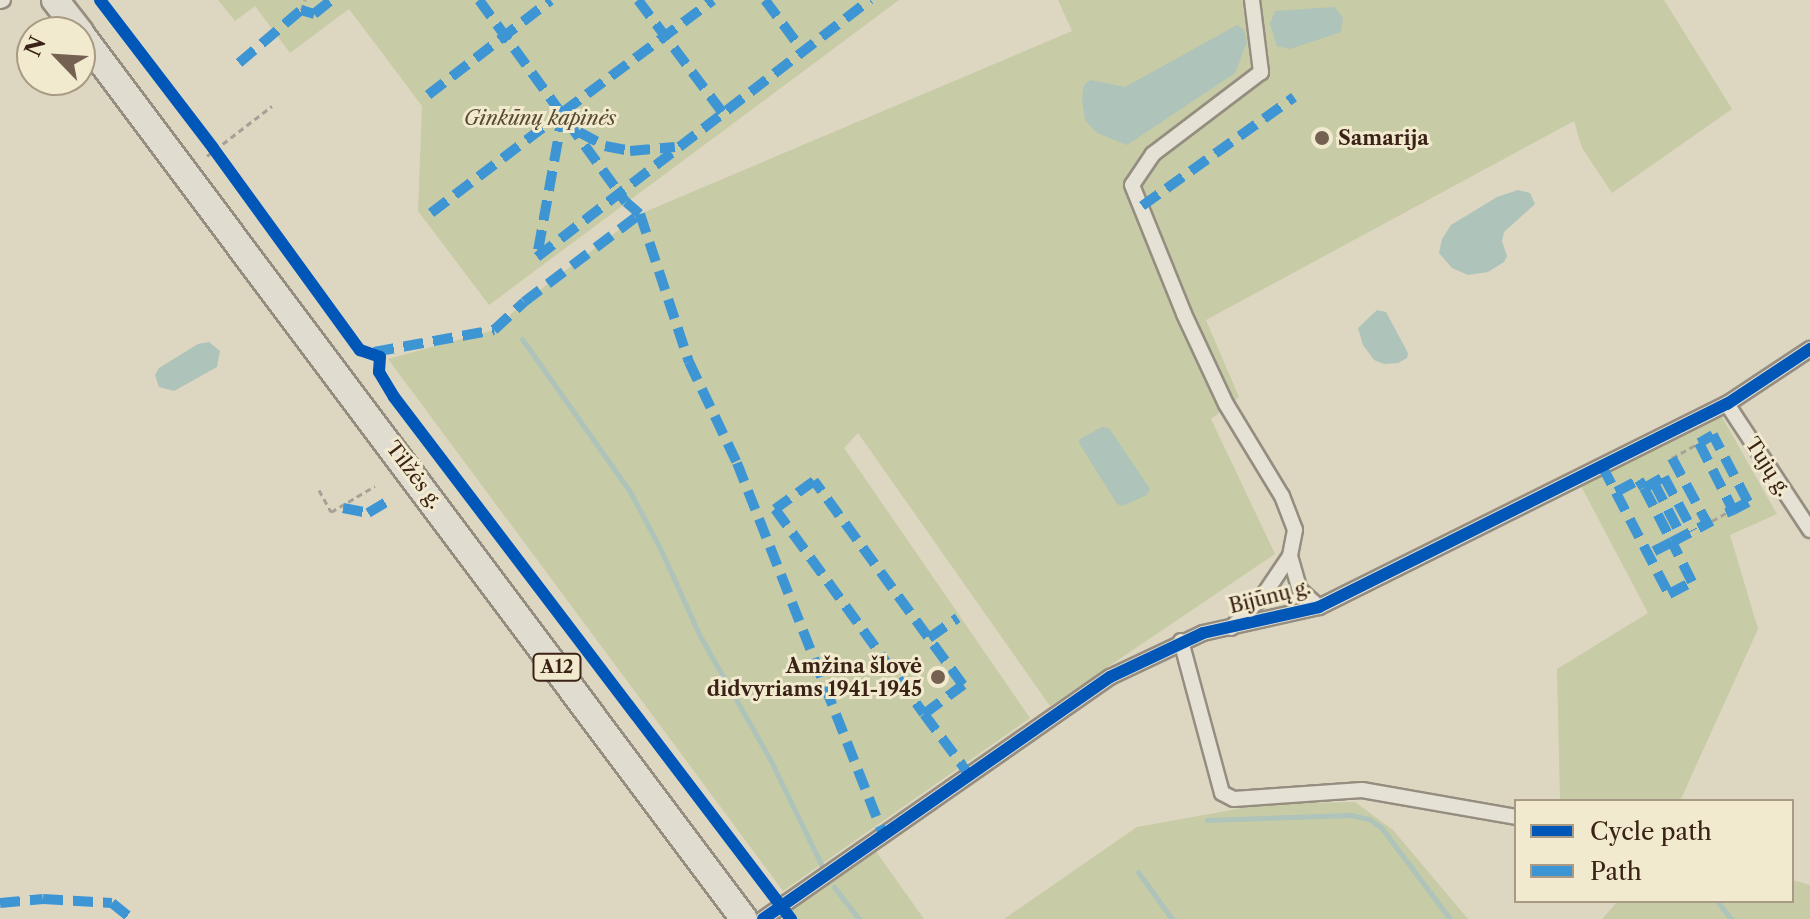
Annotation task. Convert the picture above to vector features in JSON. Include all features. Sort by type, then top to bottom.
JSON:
[{"type":"highway","name":"Tilžės g.","points":[[55,0],[68,16]]},
{"type":"highway","name":"Tilžės g.","points":[[96,53],[744,919]]},
{"type":"street","points":[[1231,628],[1263,596],[1290,556],[1295,530],[1282,496],[1226,404],[1132,185],[1153,154],[1261,72],[1252,0]]},
{"type":"street","name":"Bijūnų g.","points":[[763,919],[1110,677],[1181,641],[1319,607],[1727,404],[1810,349]]},
{"type":"street","name":"Tujų g.","points":[[1727,404],[1810,530]]},
{"type":"street","points":[[1290,556],[1300,590],[1319,607]]},
{"type":"street","points":[[1181,641],[1222,793],[1234,799],[1362,790],[1514,817]]},
{"type":"path","points":[[301,10],[305,0]]},
{"type":"path","points":[[207,156],[272,106]]},
{"type":"path","points":[[1672,458],[1699,443]]},
{"type":"path","points":[[319,490],[331,512],[375,486]]},
{"type":"path","points":[[1712,521],[1726,513]]},
{"type":"green space","name":"Ginkūnų kapinės","points":[[218,0],[899,0],[489,305],[418,211],[422,106],[349,9],[290,53],[255,6],[235,21]]},
{"type":"green space","points":[[1058,0],[1664,0],[1732,109],[1612,193],[1582,148],[1574,121],[1206,320],[1239,397],[1211,419],[1275,554],[1050,706],[858,433],[844,448],[1030,718],[783,891],[388,359],[494,330],[524,302],[640,214],[1072,31]]},
{"type":"green space","points":[[1722,417],[1777,514],[1730,535],[1758,629],[1681,799],[1560,799],[1557,669],[1648,613],[1581,486]]},
{"type":"green space","points":[[1355,802],[1393,830],[1468,919],[1004,919],[1137,827],[1265,804]]},
{"type":"green space","points":[[875,850],[924,919],[791,919],[785,911]]},
{"type":"green space","points":[[1794,881],[1810,885],[1810,919],[1602,919],[1616,903],[1794,903]]},
{"type":"shaded area","points":[[1334,7],[1343,17],[1341,32],[1290,49],[1277,46],[1270,24],[1275,11]]},
{"type":"shaded area","points":[[1237,25],[1244,30],[1247,42],[1235,73],[1127,145],[1097,133],[1085,120],[1082,98],[1084,85],[1090,80],[1125,87]]},
{"type":"shaded area","points":[[1518,190],[1530,193],[1535,204],[1504,232],[1502,241],[1507,256],[1504,262],[1488,272],[1468,275],[1452,268],[1439,253],[1442,239],[1451,225],[1497,197]]},
{"type":"shaded area","points":[[1377,310],[1386,312],[1408,353],[1407,358],[1398,363],[1384,364],[1374,360],[1363,345],[1358,328]]},
{"type":"shaded area","points":[[209,342],[220,351],[217,367],[174,391],[159,387],[155,375],[159,368],[198,344]]},
{"type":"shaded area","points":[[1102,427],[1109,428],[1150,489],[1147,495],[1122,506],[1117,504],[1079,443],[1080,439]]},
{"type":"waterway","points":[[522,339],[629,490],[660,548],[700,636],[770,759],[822,866]]},
{"type":"waterway","points":[[1207,820],[1351,815],[1369,819],[1381,827],[1450,919]]},
{"type":"waterway","points":[[1138,872],[1172,919]]},
{"type":"waterway","points":[[834,887],[859,919]]},
{"type":"waterway","points":[[1719,903],[1731,919]]},
{"type":"marked path","points":[[239,63],[301,10],[314,14],[331,0]]},
{"type":"marked path","points":[[479,0],[626,202],[640,214],[689,362],[737,463],[883,833]]},
{"type":"marked path","points":[[428,95],[551,0]]},
{"type":"marked path","points":[[638,0],[722,112]]},
{"type":"marked path","points":[[563,112],[713,0]]},
{"type":"marked path","points":[[765,0],[802,50]]},
{"type":"marked path","points":[[431,213],[563,112],[537,257],[870,0]]},
{"type":"marked path","points":[[1142,206],[1294,97]]},
{"type":"marked path","points":[[579,132],[605,146],[630,151],[675,147]]},
{"type":"marked path","points":[[374,352],[494,330],[524,302],[640,214]]},
{"type":"marked path","points":[[1726,513],[1733,510],[1748,502],[1713,435],[1699,443],[1733,510]]},
{"type":"marked path","points":[[1672,458],[1707,523]]},
{"type":"marked path","points":[[1602,466],[1669,594],[1692,582],[1672,542],[1712,521]]},
{"type":"marked path","points":[[1616,492],[1639,480],[1644,488],[1664,477],[1693,531]]},
{"type":"marked path","points":[[924,714],[963,685],[814,481],[775,509],[924,714],[962,765],[968,774]]},
{"type":"marked path","points":[[1654,483],[1682,537]]},
{"type":"marked path","points":[[1644,488],[1672,542],[1648,554]]},
{"type":"marked path","points":[[343,508],[368,513],[386,502]]},
{"type":"marked path","points":[[929,638],[958,618]]},
{"type":"marked path","points":[[0,903],[43,899],[112,903],[132,919]]},
{"type":"cycle path","points":[[100,0],[213,148],[360,350],[380,357],[379,372],[394,397],[791,919]]},
{"type":"cycle path","points":[[763,919],[1110,677],[1203,633],[1319,607],[1727,404],[1810,349]]},
{"type":"place","name":"Samarija","points":[[1322,138]]},
{"type":"place","name":"Amžina šlovė didvyriams 1941-1945","points":[[938,677]]}]
